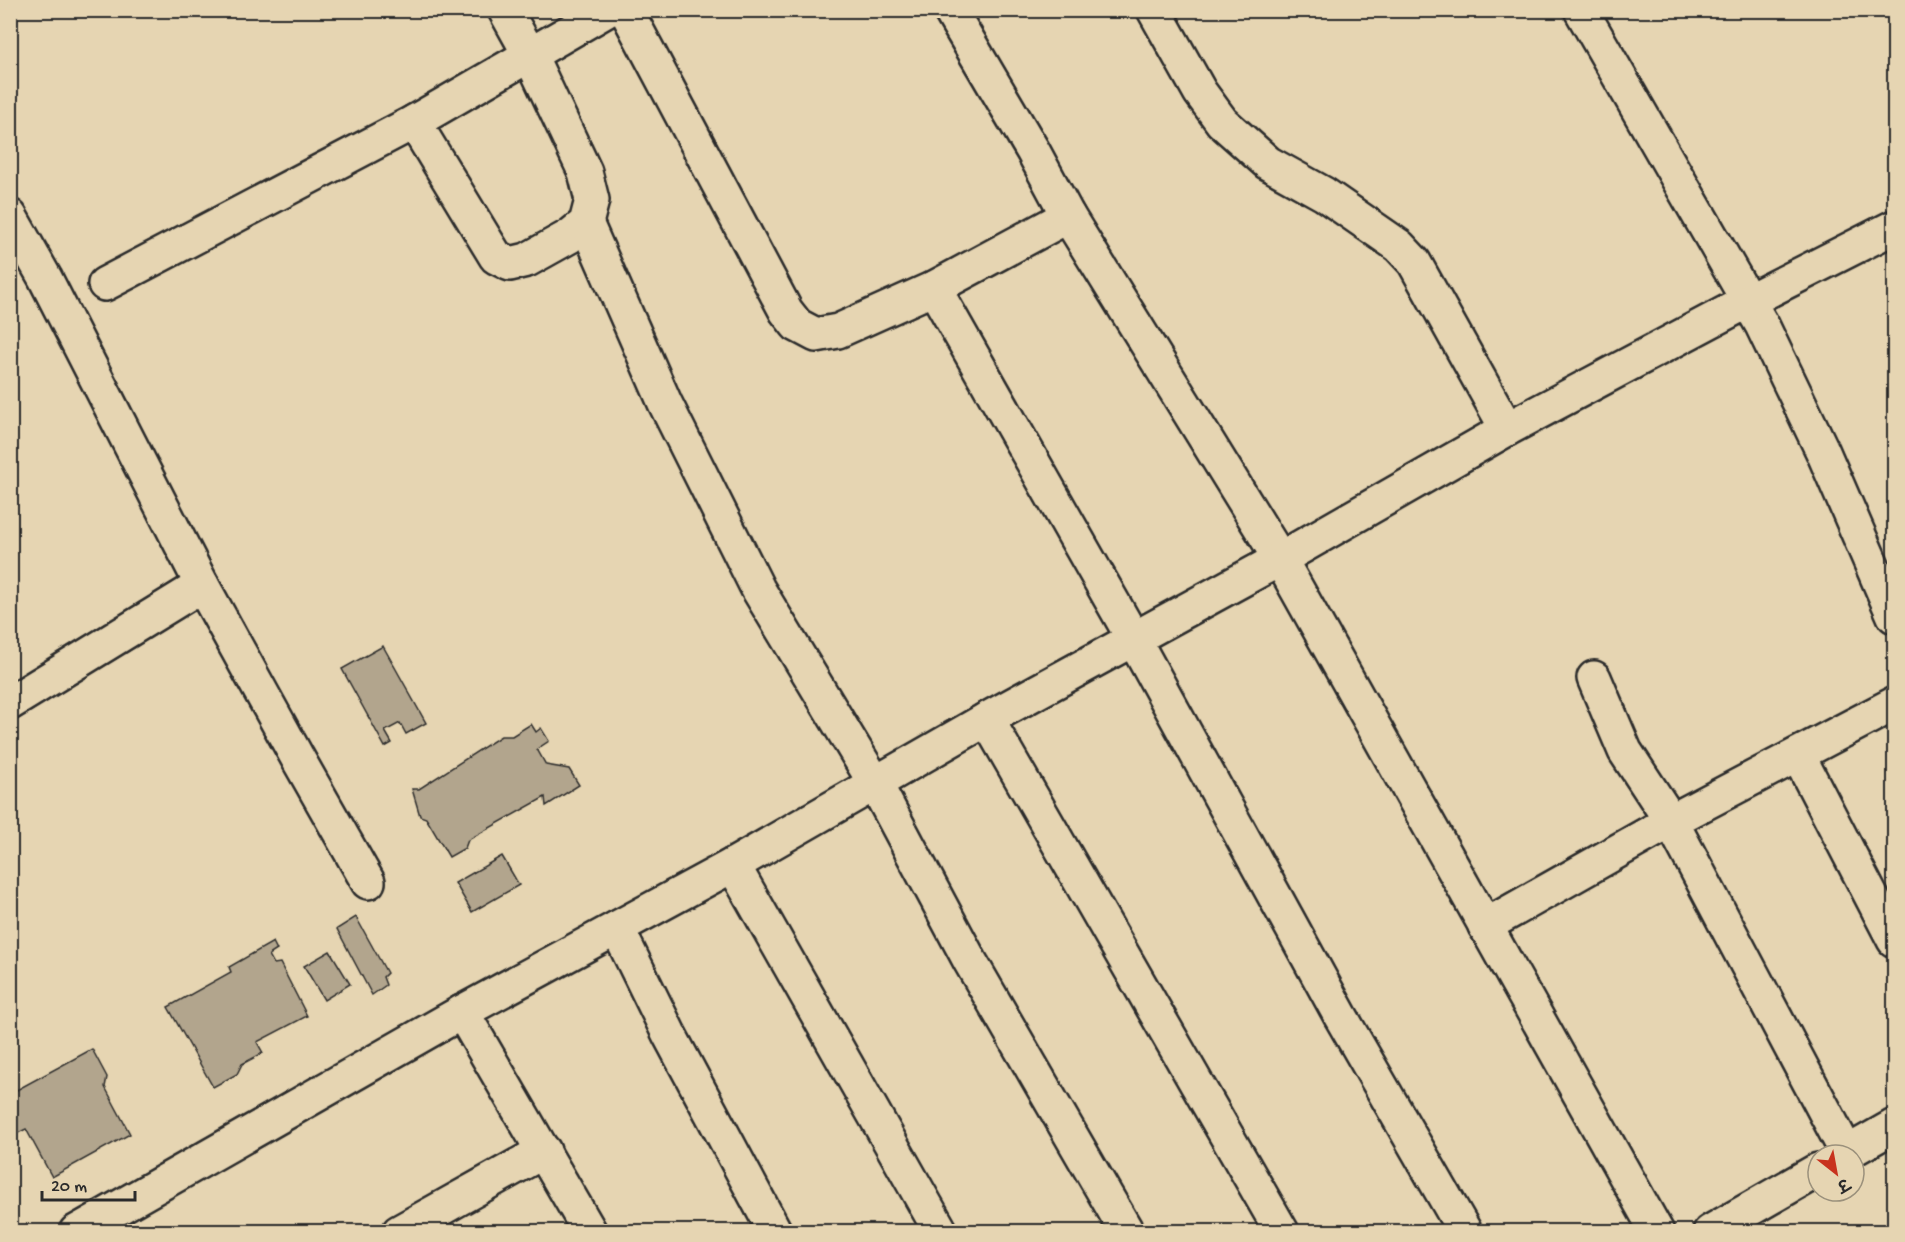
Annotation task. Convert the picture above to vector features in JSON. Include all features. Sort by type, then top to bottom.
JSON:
[{"type":"street","points":[[414,122],[496,257],[510,264],[527,260],[570,236],[586,223],[592,200],[585,172],[530,55],[506,10]]},
{"type":"street","points":[[105,284],[414,122],[607,10]]},
{"type":"street","points":[[626,10],[786,311],[797,325],[816,335],[838,331],[934,288],[1068,216]]},
{"type":"street","points":[[950,10],[1033,151],[1068,216],[1280,559],[1657,1232]]},
{"type":"street","points":[[1154,10],[1200,92],[1222,122],[1268,163],[1324,194],[1398,246],[1414,262],[1507,429]]},
{"type":"street","points":[[1581,10],[1762,325],[1823,452],[1894,616]]},
{"type":"street","points":[[10,216],[202,585],[368,882]]},
{"type":"street","points":[[586,223],[665,403],[758,588],[875,783],[970,961],[1126,1232]]},
{"type":"street","points":[[76,1232],[462,1012],[733,865],[987,719],[1280,559],[1507,429],[1748,301],[1894,227]]},
{"type":"street","points":[[934,288],[1133,638],[1340,1015],[1465,1232]]},
{"type":"street","points":[[10,703],[202,585]]},
{"type":"street","points":[[1594,678],[1625,751],[1671,821],[1839,1143]]},
{"type":"street","points":[[1485,926],[1671,821],[1894,704]]},
{"type":"street","points":[[987,719],[1282,1232]]},
{"type":"street","points":[[1798,755],[1894,940]]},
{"type":"street","points":[[733,865],[941,1232]]},
{"type":"street","points":[[617,928],[669,1034],[775,1232]]},
{"type":"street","points":[[462,1012],[590,1232]]},
{"type":"street","points":[[1864,1143],[1894,1126]]},
{"type":"street","points":[[399,1232],[544,1151]]},
{"type":"street","points":[[1710,1232],[1806,1177]]},
{"type":"building","points":[[383,646],[426,723],[406,734],[400,723],[385,731],[392,743],[385,747],[342,669]]},
{"type":"building","points":[[531,724],[536,732],[541,728],[549,741],[537,749],[546,765],[569,769],[579,785],[546,806],[545,797],[468,840],[465,848],[449,857],[426,818],[420,816],[412,789],[419,789],[501,736],[512,736]]},
{"type":"building","points":[[502,856],[519,885],[472,912],[455,883]]},
{"type":"building","points":[[356,917],[387,973],[383,977],[386,985],[372,995],[337,929]]},
{"type":"building","points":[[273,942],[277,950],[269,955],[274,964],[280,963],[307,1016],[257,1042],[263,1053],[242,1064],[237,1074],[213,1087],[168,1007],[231,972],[229,967]]},
{"type":"building","points":[[330,951],[350,984],[324,1000],[304,966]]},
{"type":"building","points":[[92,1049],[107,1077],[105,1087],[130,1134],[52,1177],[26,1129],[10,1137],[10,1101],[14,1098],[11,1093]]}]
